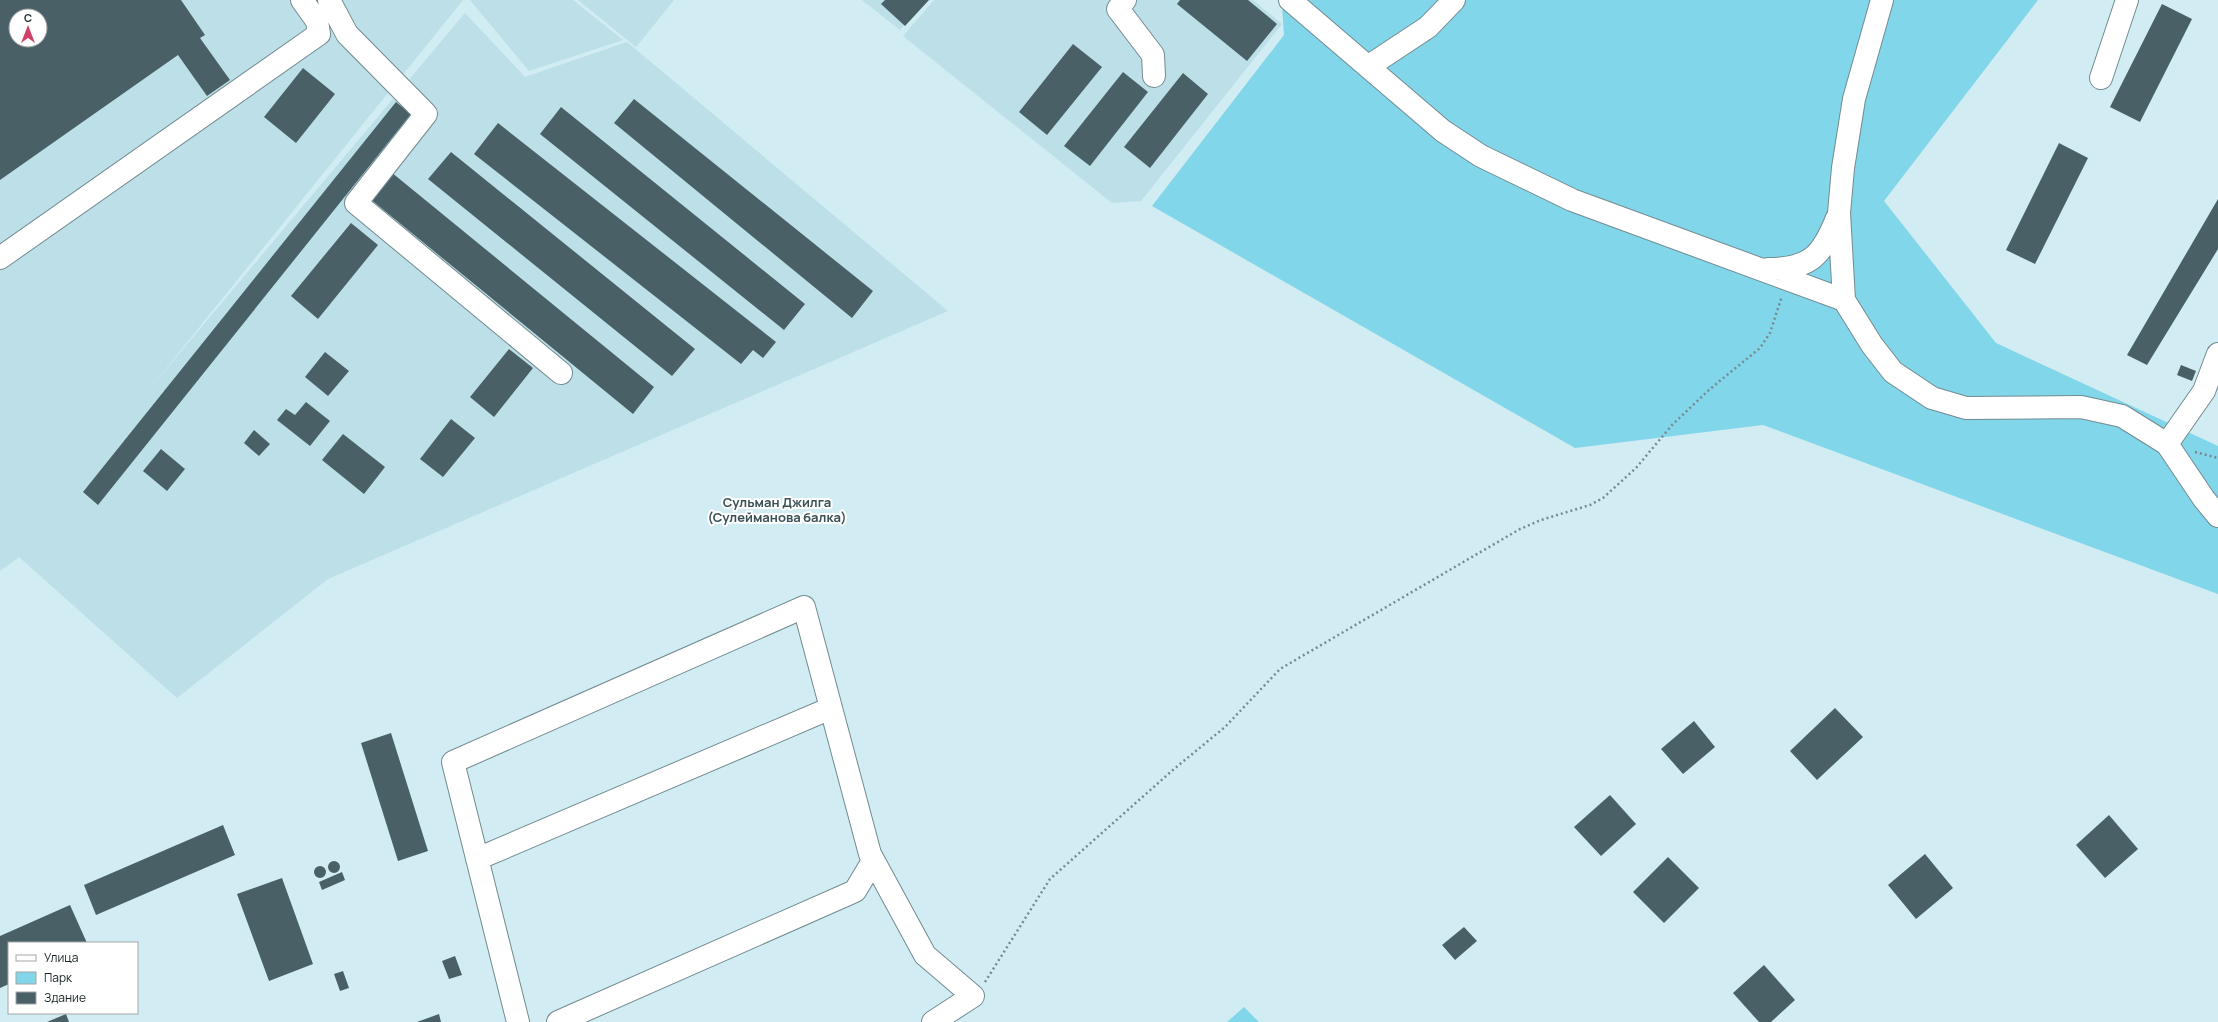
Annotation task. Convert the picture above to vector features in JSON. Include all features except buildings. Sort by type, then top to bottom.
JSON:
[{"type":"lane","points":[[3,248],[319,34],[317,21],[302,0]]},
{"type":"lane","points":[[329,0],[347,34],[426,114],[356,203],[562,373]]},
{"type":"lane","points":[[1125,0],[1118,9],[1153,55],[1154,76]]},
{"type":"lane","points":[[1290,0],[1369,66],[1443,131],[1481,156],[1572,200],[1844,300]]},
{"type":"lane","points":[[1369,66],[1428,27],[1454,0]]},
{"type":"lane","points":[[1882,0],[1854,99],[1842,168],[1839,213],[1844,300],[1872,345],[1893,372],[1932,398],[1966,408],[2081,407],[2122,416],[2166,444],[2204,499],[2218,516]]},
{"type":"lane","points":[[2101,78],[2128,0]]},
{"type":"lane","points":[[1762,269],[1788,269],[1811,260],[1828,242],[1839,213]]},
{"type":"lane","points":[[2166,444],[2204,391],[2218,354]]},
{"type":"lane","points":[[518,1022],[453,762],[804,607],[870,854],[925,955],[973,996],[933,1022]]},
{"type":"lane","points":[[477,858],[831,708]]},
{"type":"lane","points":[[558,1022],[855,892],[874,861]]},
{"type":"path","points":[[973,996],[991,975],[1050,879],[1174,769],[1225,727],[1280,669],[1520,529],[1541,520],[1590,505],[1603,498],[1636,468],[1672,425],[1710,389],[1760,348],[1770,333],[1787,278]]},
{"type":"shaded area","points":[[0,0],[463,0],[147,392],[465,13],[525,77],[627,42],[948,311],[328,579],[177,698],[19,557],[0,571]]},
{"type":"shaded area","points":[[470,0],[573,0],[623,40],[529,71]]},
{"type":"shaded area","points":[[578,0],[674,0],[636,47]]},
{"type":"shaded area","points":[[862,0],[925,0],[900,30]]},
{"type":"shaded area","points":[[934,0],[1253,0],[1282,24],[1141,201],[1112,203],[903,36]]},
{"type":"green space","points":[[1277,0],[2038,0],[1884,201],[1996,343],[2218,446],[2218,594],[1763,425],[1575,448],[1152,206],[1284,35],[1282,5]]},
{"type":"green space","points":[[1244,1007],[1259,1022],[1227,1022]]},
{"type":"district","name":"Сульман Джилга (Сулейманова балка)","points":[[777,510]]}]
